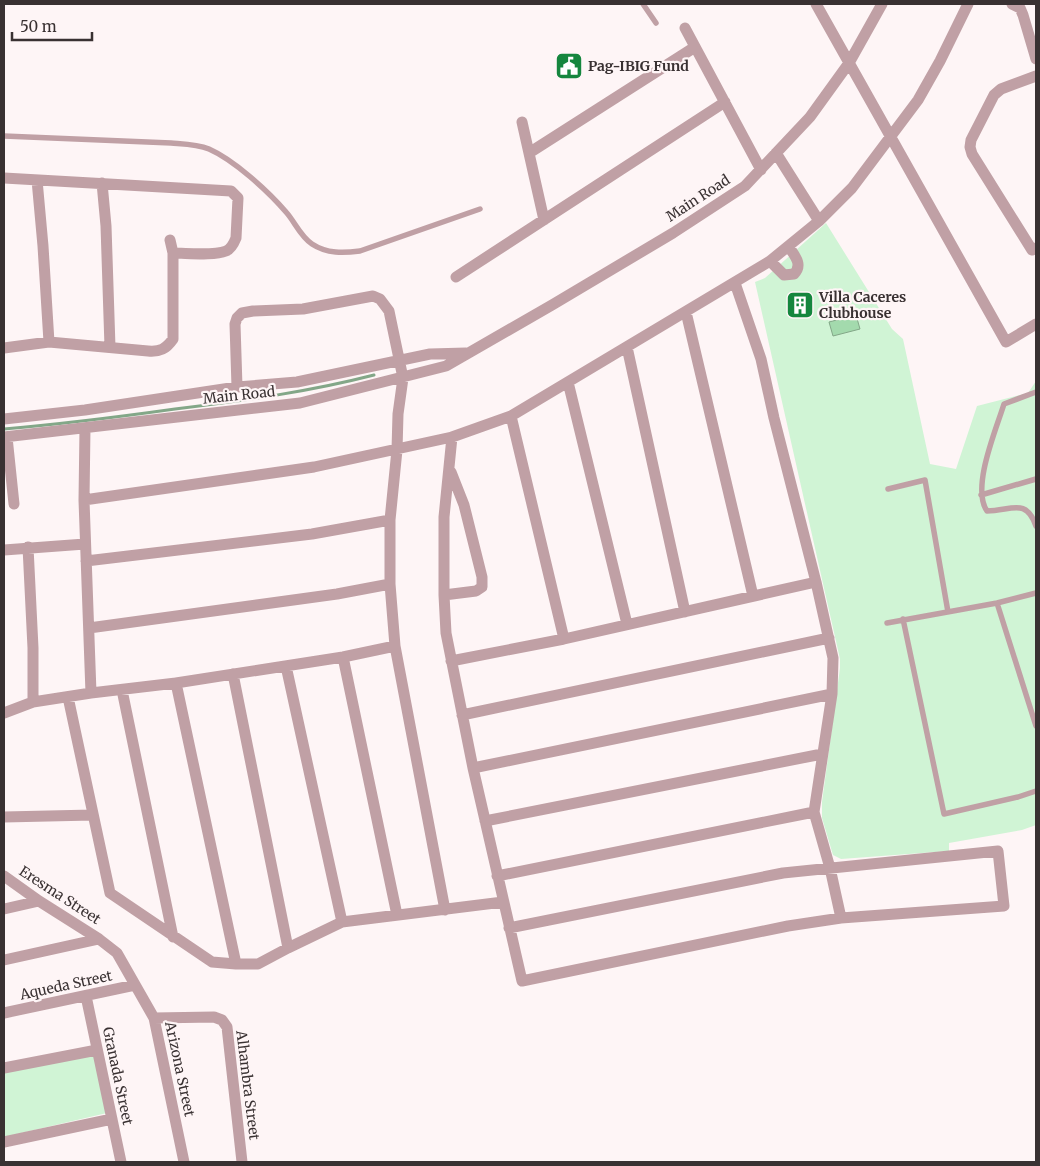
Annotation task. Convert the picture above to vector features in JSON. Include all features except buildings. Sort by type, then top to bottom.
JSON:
[{"type":"street","points":[[816,4],[1006,342],[1036,324]]},
{"type":"street","name":"Main Road","points":[[5,437],[300,403],[446,366],[673,233],[745,186],[810,117],[849,63],[882,4]]},
{"type":"street","points":[[84,500],[314,467],[452,438],[511,416],[770,261],[818,221],[852,188],[918,100],[968,4]]},
{"type":"street","points":[[1012,4],[1020,8],[1036,59]]},
{"type":"street","points":[[685,28],[761,170]]},
{"type":"street","points":[[529,153],[695,47]]},
{"type":"street","points":[[1036,76],[1001,89],[994,95],[971,140],[970,147],[972,154],[1032,250],[1036,248]]},
{"type":"street","points":[[456,277],[725,102]]},
{"type":"street","points":[[522,122],[544,220]]},
{"type":"street","points":[[776,153],[818,221]]},
{"type":"street","points":[[4,178],[231,191],[238,198],[236,238],[228,251],[216,253],[173,253]]},
{"type":"street","points":[[37,180],[49,342]]},
{"type":"street","points":[[102,183],[106,226],[110,347]]},
{"type":"street","points":[[4,348],[49,342],[154,352],[162,351],[169,346],[173,339],[173,253],[170,240]]},
{"type":"street","points":[[770,261],[784,275],[794,274],[798,269],[798,262],[789,247]]},
{"type":"street","points":[[735,283],[761,360],[833,658],[832,694],[814,812],[830,868],[841,918]]},
{"type":"street","points":[[237,387],[236,324],[237,318],[242,313],[303,309],[373,296],[380,299],[388,311],[402,378],[390,520],[390,584],[395,646],[445,910]]},
{"type":"street","points":[[686,312],[753,596]]},
{"type":"street","points":[[627,347],[685,612]]},
{"type":"street","name":"Main Road","points":[[4,419],[85,410],[237,387],[297,382],[430,354],[470,352]]},
{"type":"street","points":[[568,382],[627,624]]},
{"type":"street","points":[[511,416],[564,639]]},
{"type":"street","points":[[86,428],[84,500],[91,693]]},
{"type":"street","points":[[5,437],[14,504]]},
{"type":"street","points":[[452,438],[444,518],[446,633],[473,768],[497,876],[509,928],[522,981],[788,926],[841,918],[1004,906],[998,851],[783,873],[509,928]]},
{"type":"street","points":[[444,595],[476,591],[482,587],[482,577],[464,505],[450,468]]},
{"type":"street","points":[[86,561],[312,534],[390,520]]},
{"type":"street","points":[[4,550],[85,544]]},
{"type":"street","points":[[28,548],[33,648],[33,702]]},
{"type":"street","points":[[452,661],[564,639],[816,582]]},
{"type":"street","points":[[89,628],[338,594],[390,584]]},
{"type":"street","points":[[462,715],[829,638]]},
{"type":"street","points":[[4,713],[33,702],[286,666],[395,646]]},
{"type":"street","points":[[343,657],[397,915]]},
{"type":"street","points":[[286,666],[342,922]]},
{"type":"street","points":[[232,674],[288,948]]},
{"type":"street","points":[[176,683],[236,964]]},
{"type":"street","points":[[122,690],[173,937]]},
{"type":"street","points":[[473,768],[832,694]]},
{"type":"street","points":[[68,697],[110,893],[212,962],[258,964],[342,922],[503,902]]},
{"type":"street","points":[[485,822],[822,754]]},
{"type":"street","points":[[497,876],[814,812]]},
{"type":"street","points":[[4,818],[93,815]]},
{"type":"street","name":"Eresma Street","points":[[4,876],[99,939]]},
{"type":"street","points":[[4,909],[40,901]]},
{"type":"street","points":[[4,960],[99,939]]},
{"type":"street","name":"Arizona Street","points":[[99,939],[117,953],[154,1018],[184,1162]]},
{"type":"street","name":"Aqueda Street","points":[[4,1013],[135,985]]},
{"type":"street","name":"Granada Street","points":[[86,996],[121,1162]]},
{"type":"street","name":"Alhambra Street","points":[[154,1018],[214,1017],[222,1020],[227,1027],[242,1162]]},
{"type":"street","points":[[4,1068],[97,1050]]},
{"type":"street","points":[[4,1142],[112,1119]]},
{"type":"lane","points":[[643,4],[656,23]]},
{"type":"lane","points":[[4,136],[171,142],[195,145],[208,149],[237,167],[278,202],[290,216],[303,237],[314,245],[330,251],[343,253],[360,251],[480,209]]},
{"type":"lane","points":[[1036,392],[1004,404],[982,477],[983,504],[987,511],[1025,508],[1030,512],[1036,526]]},
{"type":"lane","points":[[982,495],[1036,479]]},
{"type":"lane","points":[[888,489],[925,480],[948,612]]},
{"type":"lane","points":[[887,623],[997,603],[1036,593]]},
{"type":"lane","points":[[997,603],[1036,726]]},
{"type":"lane","points":[[904,619],[944,814],[1036,791]]},
{"type":"shaded area","points":[[826,223],[892,329],[903,339],[930,464],[956,469],[977,406],[1028,393],[1036,381],[1036,825],[1022,830],[949,843],[949,851],[841,859],[833,855],[822,818],[822,802],[840,659],[755,282],[765,278]]},
{"type":"shaded area","points":[[856,315],[860,329],[833,336],[829,322]]},
{"type":"shaded area","points":[[94,1053],[107,1113],[4,1137],[4,1073]]},
{"type":"waterway","points":[[4,429],[250,399],[300,391],[374,375]]},
{"type":"place","name":"Pag-IBIG Fund","points":[[569,66]]},
{"type":"place","name":"Villa Caceres Clubhouse","points":[[800,305]]}]
